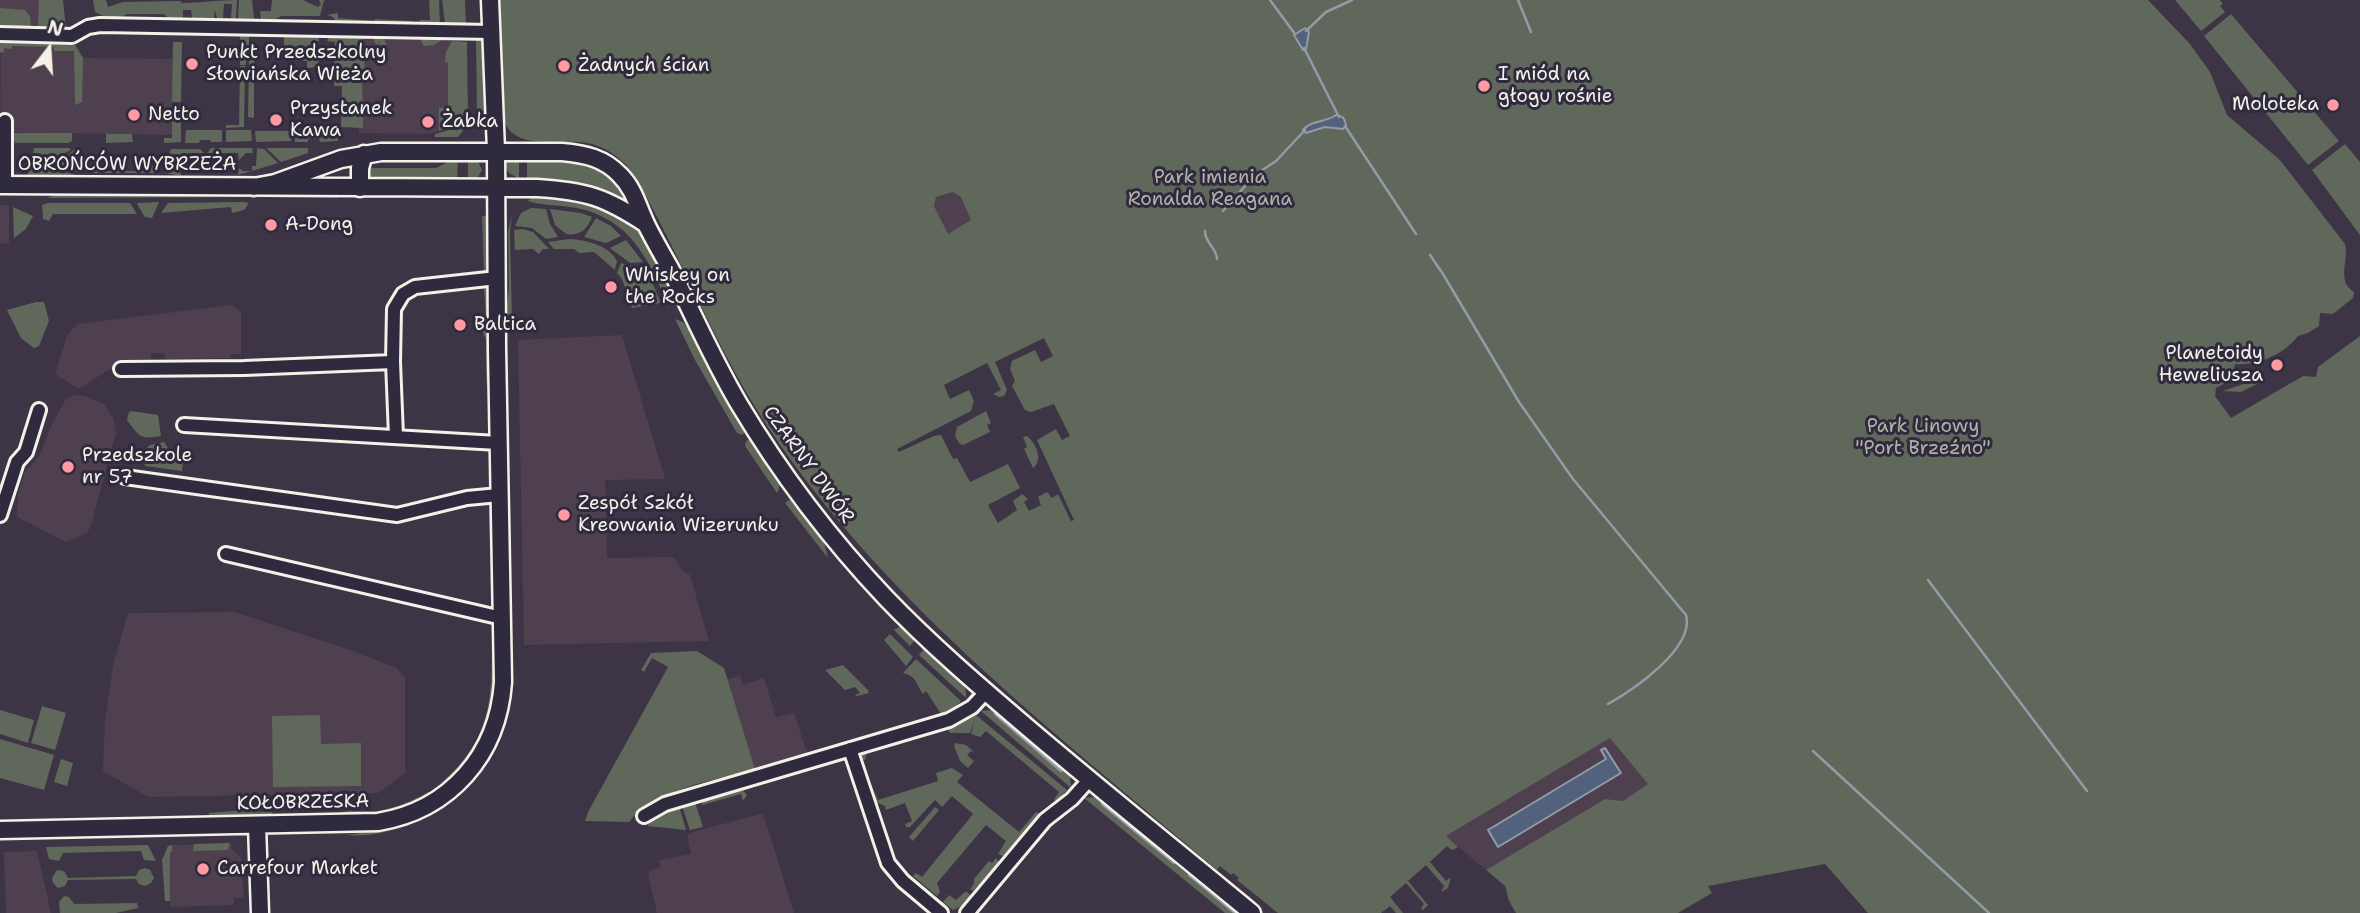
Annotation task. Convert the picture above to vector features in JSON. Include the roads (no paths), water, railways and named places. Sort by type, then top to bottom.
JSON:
[{"type":"main road","name":"KOŁOBRZESKA","points":[[0,830],[378,822],[406,816],[441,798],[470,772],[489,741],[501,707],[503,659],[496,151],[490,0]]},
{"type":"main road","points":[[495,121],[523,151]]},
{"type":"main road","name":"CZARNY DWÓR","points":[[496,151],[583,154],[606,163],[629,186],[717,365],[784,474],[881,593],[986,692],[1088,780],[1252,913]]},
{"type":"main road","name":"OBROŃCÓW WYBRZEŻA","points":[[254,187],[275,183],[341,159],[364,154],[496,151]]},
{"type":"main road","points":[[360,188],[360,168],[364,154]]},
{"type":"main road","name":"OBROŃCÓW WYBRZEŻA","points":[[2,185],[496,187]]},
{"type":"main road","name":"CZARNY DWÓR","points":[[496,187],[590,194],[616,204],[646,224]]},
{"type":"main road","points":[[257,825],[260,913]]},
{"type":"street","points":[[0,34],[72,36],[88,27],[100,25],[492,32]]},
{"type":"street","points":[[2,185],[5,121]]},
{"type":"street","points":[[396,436],[393,316],[396,303],[403,293],[415,286],[497,278]]},
{"type":"street","points":[[121,369],[393,362]]},
{"type":"street","points":[[0,515],[17,462],[26,452],[40,411]]},
{"type":"street","points":[[184,425],[498,443]]},
{"type":"street","points":[[125,477],[397,514],[467,498],[499,495]]},
{"type":"street","points":[[226,554],[502,618]]},
{"type":"street","points":[[644,816],[665,803],[949,720],[972,707],[986,692]]},
{"type":"street","points":[[850,749],[888,863],[903,881],[941,913]]},
{"type":"street","points":[[967,913],[1045,820],[1072,799],[1088,780]]},
{"type":"water","points":[[1305,28],[1309,32],[1306,49],[1303,50],[1294,35]]},
{"type":"water","points":[[1336,115],[1345,121],[1343,129],[1325,127],[1306,133],[1303,130],[1311,124]]},
{"type":"water","points":[[1605,748],[1621,773],[1498,847],[1488,830],[1606,759],[1601,750]]},
{"type":"waterway","points":[[1270,0],[1295,34]]},
{"type":"waterway","points":[[1306,31],[1326,12],[1352,0]]},
{"type":"waterway","points":[[1518,0],[1531,32]]},
{"type":"waterway","points":[[1304,48],[1339,117]]},
{"type":"waterway","points":[[1345,126],[1416,234]]},
{"type":"waterway","points":[[1223,211],[1255,175],[1276,161],[1305,130]]},
{"type":"waterway","points":[[1205,231],[1217,259]]},
{"type":"waterway","points":[[1430,255],[1519,402],[1573,479],[1686,615],[1686,628],[1672,654],[1632,689],[1608,704]]},
{"type":"waterway","points":[[1928,580],[2087,791]]},
{"type":"waterway","points":[[995,714],[1061,771]]},
{"type":"waterway","points":[[1813,751],[1989,913]]},
{"type":"waterway","points":[[1102,804],[1174,863]]},
{"type":"waterway","points":[[1189,875],[1235,913]]},
{"type":"place","name":"Punkt Przedszkolny Słowiańska Wieża","points":[[192,64]]},
{"type":"place","name":"Żadnych ścian","points":[[564,66]]},
{"type":"place","name":"I miód na głogu rośnie","points":[[1484,86]]},
{"type":"place","name":"Moloteka","points":[[2333,105]]},
{"type":"place","name":"Netto","points":[[134,115]]},
{"type":"place","name":"Przystanek Kawa","points":[[276,120]]},
{"type":"place","name":"Żabka","points":[[428,122]]},
{"type":"place","name":"A-Dong","points":[[271,225]]},
{"type":"place","name":"Whiskey on the Rocks","points":[[611,287]]},
{"type":"place","name":"Baltica","points":[[460,325]]},
{"type":"place","name":"Planetoidy Heweliusza","points":[[2277,365]]},
{"type":"place","name":"Przedszkole nr 57","points":[[68,467]]},
{"type":"place","name":"Zespół Szkół Kreowania Wizerunku","points":[[564,515]]},
{"type":"place","name":"Carrefour Market","points":[[203,869]]},
{"type":"park label","name":"Park imienia Ronalda Reagana","points":[[1210,189]]},
{"type":"park label","name":"Park Linowy \"Port Brzeźno\"","points":[[1923,438]]}]
